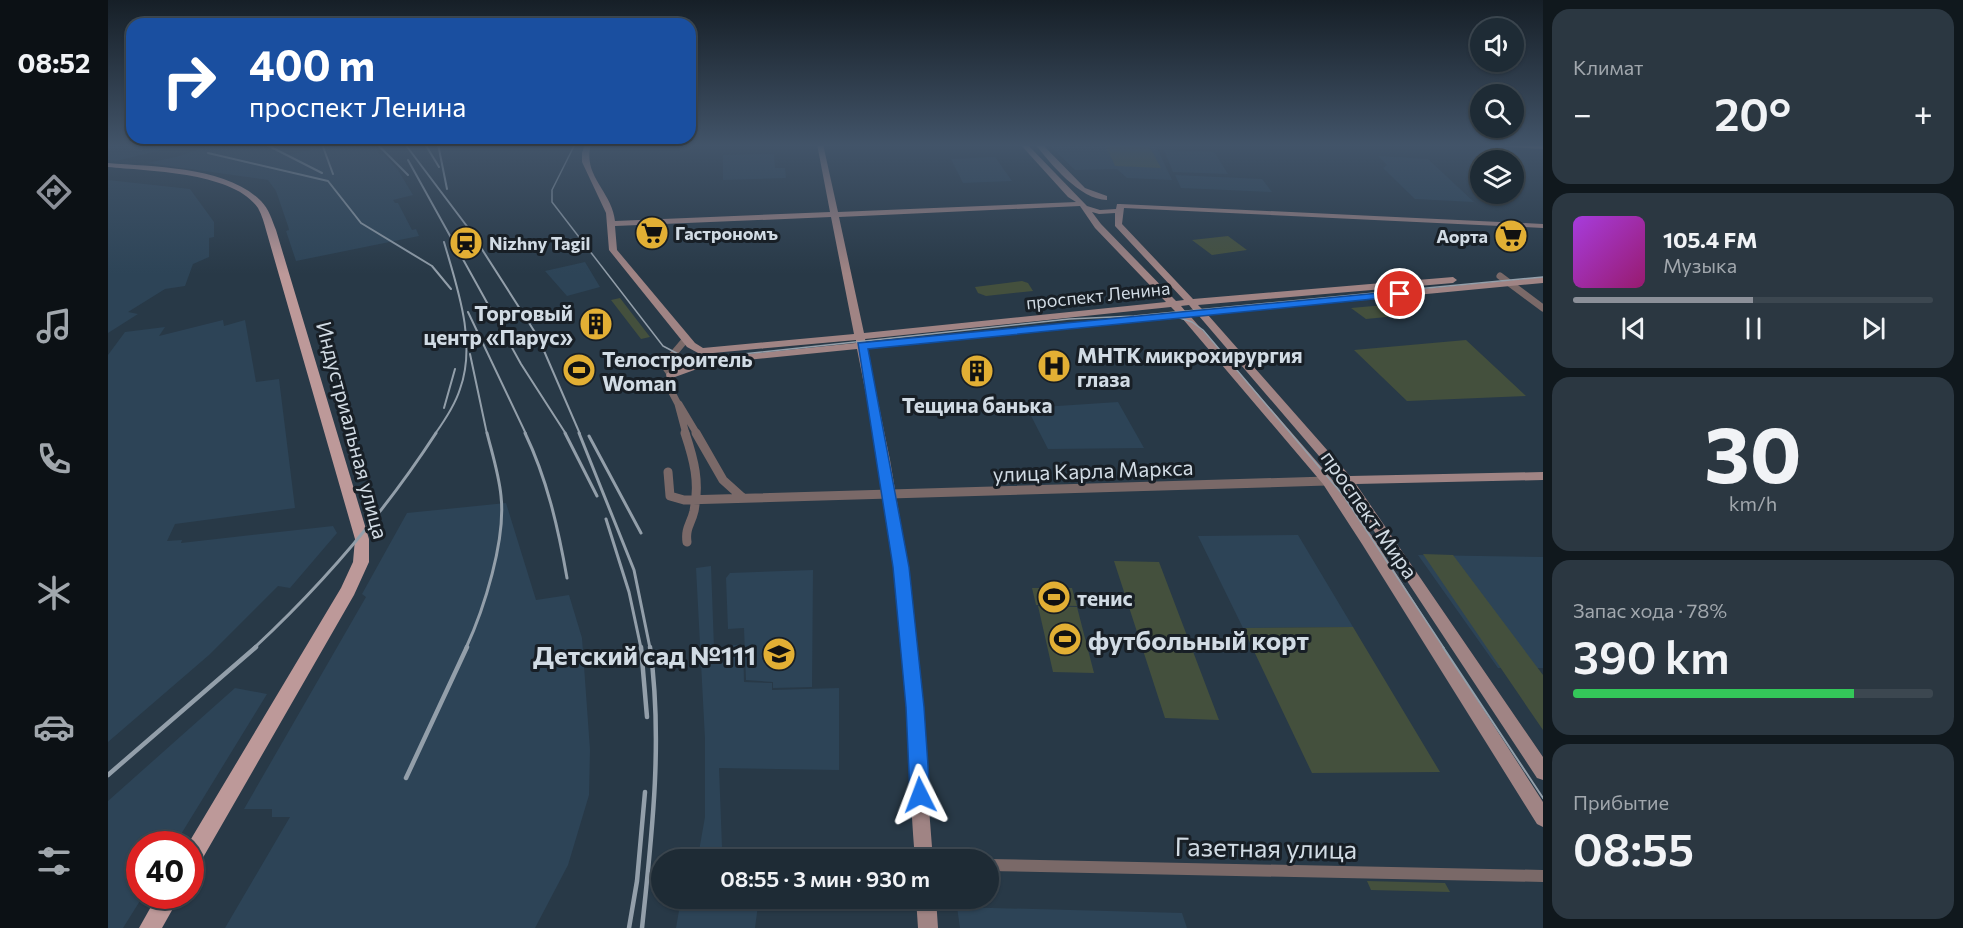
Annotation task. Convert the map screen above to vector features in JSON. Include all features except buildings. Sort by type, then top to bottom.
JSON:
[{"type":"main road","name":"Индустриальная улица","points":[[204,837],[344,598],[361,562],[362,540],[273,238],[262,208],[251,197],[231,187]]},
{"type":"main road","points":[[597,187],[610,211],[608,235],[613,250],[686,339],[696,348]]},
{"type":"main road","points":[[829,187],[860,341],[901,567],[923,849]]},
{"type":"main road","name":"проспект Мира","points":[[1064,187],[1173,304],[1188,308]]},
{"type":"main road","points":[[1079,187],[1104,198],[1118,208]]},
{"type":"main road","points":[[1081,204],[1090,197],[1104,198]]},
{"type":"main road","points":[[610,224],[1081,204],[1099,212],[1118,208],[1543,226]]},
{"type":"main road","name":"проспект Мира","points":[[1118,208],[1118,224],[1327,482],[1367,540],[1543,818]]},
{"type":"main road","name":"проспект Ленина","points":[[696,348],[729,350],[860,341],[1543,272]]},
{"type":"main road","name":"проспект Ленина","points":[[1188,308],[1202,313],[1543,280]]},
{"type":"main road","name":"проспект Ленина","points":[[671,375],[705,363],[860,341],[1173,304]]},
{"type":"main road","name":"проспект Мира","points":[[1202,313],[1347,480],[1543,772]]},
{"type":"main road","name":"проспект Ленина","points":[[696,348],[712,357],[734,359]]},
{"type":"main road","name":"улица Карла Маркса","points":[[1327,482],[1543,476]]},
{"type":"main road","points":[[150,928],[161,909]]},
{"type":"main road","points":[[926,909],[927,928]]},
{"type":"street","points":[[1500,276],[1543,308]]},
{"type":"street","points":[[686,339],[664,363],[671,375],[667,383],[678,404],[697,469],[696,500],[685,531],[687,543]]},
{"type":"street","points":[[678,404],[691,419],[723,480],[732,492],[743,498]]},
{"type":"street","name":"улица Карла Маркса","points":[[668,472],[671,498],[696,500],[1327,482]]},
{"type":"street","name":"Газетная улица","points":[[999,864],[1543,876]]},
{"type":"shaded area","points":[[108,187],[190,189],[214,222],[214,237],[209,238],[209,257],[193,264],[185,286],[165,289],[128,312],[138,314],[108,333]]},
{"type":"shaded area","points":[[273,187],[408,187],[413,195],[393,200],[398,203],[412,230],[416,229],[419,236],[296,261],[286,231],[289,230],[288,226]]},
{"type":"shaded area","points":[[1268,187],[1272,192],[1181,188]]},
{"type":"shaded area","points":[[1403,187],[1458,187],[1470,198],[1470,202],[1415,199]]},
{"type":"shaded area","points":[[585,262],[600,287],[567,296],[545,271]]},
{"type":"shaded area","points":[[223,320],[224,326],[245,320],[256,382],[279,379],[295,508],[175,524],[167,541],[182,540],[181,543],[333,526],[337,533],[290,588],[278,586],[209,655],[108,742],[108,355],[125,332],[165,327],[159,336]]},
{"type":"shaded area","points":[[1118,402],[1144,448],[1048,449],[1027,408]]},
{"type":"shaded area","points":[[506,503],[536,600],[569,595],[582,638],[590,750],[589,795],[568,865],[535,928],[225,928],[290,817],[272,817],[272,809],[244,809],[366,597],[362,594],[407,513]]},
{"type":"shaded area","points":[[1298,535],[1353,627],[1243,628],[1198,536]]},
{"type":"shaded area","points":[[1418,555],[1543,557],[1543,668],[1498,668]]},
{"type":"shaded area","points":[[711,566],[714,648],[743,644],[744,682],[772,683],[772,690],[839,688],[839,770],[719,768],[722,847],[710,849],[699,849],[705,817],[705,739],[696,568]]},
{"type":"shaded area","name":"Детский сад №111","points":[[813,570],[812,687],[773,688],[773,682],[746,680],[744,628],[728,629],[726,578],[730,573]]},
{"type":"shaded area","points":[[235,688],[267,694],[183,831],[126,831],[126,909],[135,909],[123,928],[108,928],[108,801]]},
{"type":"shaded area","points":[[999,908],[1182,913],[1187,928],[960,928],[957,909]]},
{"type":"shaded area","points":[[679,909],[757,909],[755,928],[676,928]]},
{"type":"green space","points":[[1228,236],[1247,250],[1212,255],[1192,240]]},
{"type":"green space","points":[[1022,281],[1028,283],[1033,291],[986,296],[978,293],[975,287]]},
{"type":"green space","points":[[620,298],[650,337],[641,339],[611,300]]},
{"type":"green space","points":[[1385,305],[1396,316],[1366,319],[1351,308]]},
{"type":"green space","points":[[1466,340],[1526,396],[1407,401],[1354,350]]},
{"type":"green space","points":[[1423,554],[1453,555],[1543,675],[1543,730]]},
{"type":"green space","points":[[1114,561],[1159,562],[1219,720],[1165,718]]},
{"type":"green space","name":"тенис","points":[[1032,588],[1072,588],[1077,606],[1036,605]]},
{"type":"green space","name":"футбольный корт","points":[[1038,606],[1077,607],[1094,673],[1053,672]]},
{"type":"green space","points":[[1353,627],[1440,772],[1312,773],[1243,628]]},
{"type":"green space","points":[[1367,881],[1445,883],[1450,892],[1371,890]]},
{"type":"tram line","points":[[553,187],[552,202],[663,346],[684,357],[715,357],[1069,319],[1134,316],[1543,277]]},
{"type":"tram line","points":[[1168,314],[1192,322],[1203,330],[1343,495],[1444,648]]},
{"type":"tram line","points":[[1443,647],[1543,798]]},
{"type":"railway","points":[[333,187],[361,223],[432,266],[451,289]]},
{"type":"railway","points":[[423,187],[521,364],[566,434]]},
{"type":"railway","points":[[438,187],[469,229],[538,337],[580,434]]},
{"type":"railway","points":[[435,434],[458,395],[465,371],[466,353],[463,315],[444,242]]},
{"type":"railway","points":[[468,312],[526,434]]},
{"type":"railway","points":[[470,354],[487,434]]},
{"type":"railway","points":[[444,408],[455,369]]},
{"type":"railway","points":[[254,648],[305,598],[352,546],[416,463],[436,433]]},
{"type":"railway","points":[[466,648],[480,614],[492,574],[502,514],[500,488],[487,433]]},
{"type":"railway","points":[[525,433],[540,468],[551,504],[567,578]]},
{"type":"railway","points":[[565,433],[597,496]]},
{"type":"railway","points":[[579,433],[634,570],[650,648]]},
{"type":"railway","points":[[589,436],[641,533]]},
{"type":"railway","points":[[606,519],[629,592],[641,648]]},
{"type":"railway","points":[[108,775],[256,647]]},
{"type":"railway","points":[[406,778],[467,647]]},
{"type":"railway","points":[[641,647],[647,717]]},
{"type":"railway","points":[[642,928],[655,788],[656,717],[650,647]]},
{"type":"railway","points":[[629,928],[637,881],[645,792]]},
{"type":"place","name":"Гастрономъ","points":[[652,233]]},
{"type":"place","name":"Аорта","points":[[1511,236]]},
{"type":"place","name":"Nizhny Tagil","points":[[466,243]]},
{"type":"place","name":"Торговый центр «Парус»","points":[[596,324]]},
{"type":"place","name":"МНТК микрохирургия глаза","points":[[1054,366]]},
{"type":"place","name":"Телостроитель Woman","points":[[579,370]]},
{"type":"place","name":"Тещина банька","points":[[977,371]]},
{"type":"place","name":"тенис","points":[[1054,597]]},
{"type":"place","name":"футбольный корт","points":[[1065,639]]},
{"type":"place","name":"Детский сад №111","points":[[779,654]]},
{"type":"route","points":[[920,795],[915,707],[901,567],[862,346],[1400,294]]}]
